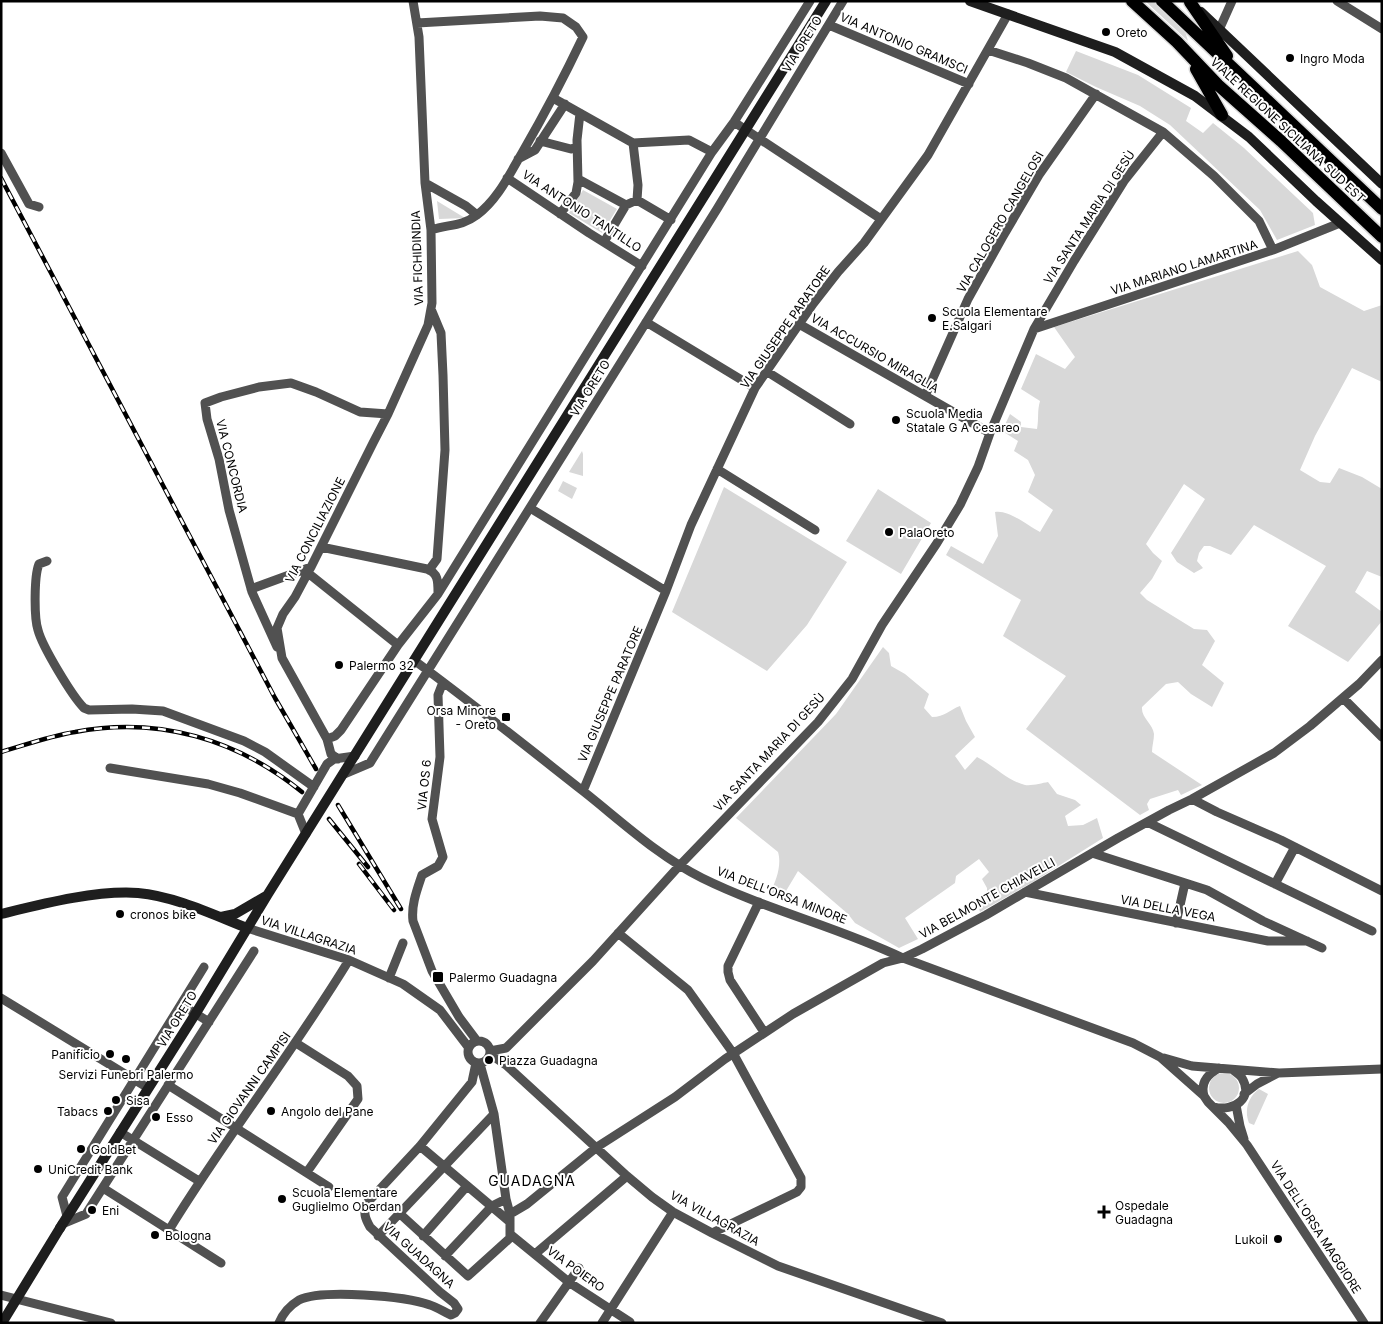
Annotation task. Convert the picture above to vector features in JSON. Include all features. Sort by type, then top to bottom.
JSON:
[{"type":"main road","name":"VIALE REGIONE SICILIANA SUD EST","points":[[1132,1],[1178,42],[1218,85],[1281,141],[1382,238]]},
{"type":"main road","name":"VIALE REGIONE SICILIANA SUD EST","points":[[1162,1],[1382,209]]},
{"type":"main road","points":[[1190,2],[1241,77]]},
{"type":"main road","points":[[1178,42],[1199,73],[1222,115]]},
{"type":"street","name":"VIA FICHIDINDIA","points":[[413,1],[417,23],[420,66],[424,183],[431,230],[431,309],[441,334],[445,450],[437,559],[429,570]]},
{"type":"street","name":"VIA ORETO","points":[[328,739],[335,736],[341,730],[398,645],[438,594],[712,152],[734,122],[810,1]]},
{"type":"street","name":"VIA ORETO","points":[[2,1323],[63,1222],[196,1013],[268,894],[826,1]]},
{"type":"street","name":"VIA ORETO","points":[[344,774],[370,763],[717,209],[843,1]]},
{"type":"street","points":[[970,1],[1115,52],[1195,96],[1249,137],[1382,260]]},
{"type":"street","points":[[1219,30],[1232,1]]},
{"type":"street","points":[[1337,1],[1382,29]]},
{"type":"street","name":"VIALE REGIONE SICILIANA SUD EST","points":[[1190,2],[1382,184]]},
{"type":"street","name":"VIA GIUSEPPE PARATORE","points":[[583,791],[666,591],[691,524],[755,388],[799,324],[838,272],[864,243],[928,155],[1008,14]]},
{"type":"street","points":[[417,23],[540,16],[563,18],[576,27],[583,37],[553,98],[492,202],[477,215],[460,225],[445,226],[431,230]]},
{"type":"street","name":"VIA ANTONIO GRAMSCI","points":[[829,25],[969,84]]},
{"type":"street","points":[[988,50],[1066,78],[1163,132],[1214,176],[1248,209],[1259,221],[1272,250]]},
{"type":"street","name":"VIA CALOGERO CANGELOSI","points":[[924,396],[968,299],[1002,238],[1039,175],[1096,94]]},
{"type":"street","points":[[553,98],[633,143],[689,140],[712,152]]},
{"type":"street","points":[[518,159],[535,150],[565,104]]},
{"type":"street","points":[[560,214],[576,193],[580,114]]},
{"type":"street","points":[[734,122],[882,219]]},
{"type":"street","name":"VIA SANTA MARIA DI GESÙ","points":[[490,1053],[506,1048],[592,961],[680,865],[818,722],[852,679],[882,625],[960,505],[978,467],[990,433],[1034,329],[1124,181],[1163,132]]},
{"type":"street","points":[[540,141],[571,149],[577,147]]},
{"type":"street","points":[[633,143],[638,185],[637,200]]},
{"type":"street","points":[[1,153],[30,204],[39,207]]},
{"type":"street","name":"VIA ANTONIO TANTILLO","points":[[507,178],[642,266]]},
{"type":"street","points":[[578,179],[626,205]]},
{"type":"street","points":[[424,183],[466,206],[477,215]]},
{"type":"street","points":[[604,242],[626,205],[637,200]]},
{"type":"street","points":[[637,200],[671,220]]},
{"type":"street","name":"VIA MARIANO LAMARTINA","points":[[1034,329],[1272,250],[1340,223]]},
{"type":"street","name":"VIA CONCILIAZIONE","points":[[338,759],[332,754],[328,739],[282,658],[278,628],[283,614],[309,570],[372,442],[388,414],[428,325],[431,309]]},
{"type":"street","points":[[646,322],[755,388]]},
{"type":"street","name":"VIA ACCURSIO MIRAGLIA","points":[[799,324],[990,433]]},
{"type":"street","points":[[766,371],[850,424]]},
{"type":"street","name":"VIA CONCORDIA","points":[[282,658],[251,589],[229,510],[218,458],[207,419],[205,403],[260,387],[291,383],[360,412],[388,414]]},
{"type":"street","points":[[717,469],[815,530]]},
{"type":"street","points":[[530,508],[666,591]]},
{"type":"street","points":[[321,547],[429,570],[436,576],[438,594]]},
{"type":"street","points":[[47,561],[39,564],[36,577],[38,630],[62,675],[84,708],[89,710],[132,709],[163,711],[244,741],[283,764],[314,787]]},
{"type":"street","points":[[251,589],[309,570],[398,645]]},
{"type":"street","name":"VIA BELMONTE CHIAVELLI","points":[[510,1218],[597,1147],[675,1097],[733,1053],[793,1014],[883,963],[903,958],[930,945],[1147,822],[1274,753],[1343,698],[1382,660]]},
{"type":"street","name":"VIA DELL'ORSA MINORE","points":[[415,661],[650,845],[702,878],[759,902],[875,944],[903,958],[1134,1043],[1160,1057]]},
{"type":"street","name":"VIA OS 6","points":[[443,682],[438,695],[440,757],[432,818],[443,857],[438,866],[422,875],[415,895],[412,914],[432,971],[459,1017],[477,1042]]},
{"type":"street","points":[[1343,698],[1382,737]]},
{"type":"street","points":[[298,814],[327,764],[330,761],[355,756]]},
{"type":"street","points":[[110,768],[208,784],[240,793],[298,814],[306,834]]},
{"type":"street","points":[[1192,799],[1295,847],[1382,891]]},
{"type":"street","points":[[1147,822],[1372,931]]},
{"type":"street","points":[[1275,884],[1295,847]]},
{"type":"street","points":[[1092,854],[1207,890],[1263,920],[1322,948]]},
{"type":"street","points":[[1176,922],[1185,883]]},
{"type":"street","name":"VIA DELLA VEGA","points":[[1025,892],[1268,941],[1307,941]]},
{"type":"street","points":[[1,914],[58,901],[118,893],[138,893],[163,898],[248,928]]},
{"type":"street","points":[[220,917],[234,914],[268,894]]},
{"type":"street","points":[[759,902],[728,966],[728,972],[730,980],[764,1032]]},
{"type":"street","name":"VIA VILLAGRAZIA","points":[[248,928],[349,960],[404,984],[440,1010],[468,1048]]},
{"type":"street","points":[[618,933],[688,990],[733,1053],[801,1178],[801,1187],[796,1192],[712,1233]]},
{"type":"street","points":[[389,978],[403,943]]},
{"type":"street","points":[[63,1222],[86,1214],[254,951]]},
{"type":"street","name":"VIA GIOVANNI CAMPISI","points":[[170,1230],[199,1181],[237,1129],[349,960]]},
{"type":"street","name":"VIA ORETO","points":[[63,1222],[62,1197],[204,967]]},
{"type":"street","points":[[1,998],[148,1088]]},
{"type":"street","points":[[182,1005],[209,1022]]},
{"type":"street","points":[[296,1042],[348,1076],[357,1086],[358,1098],[307,1172]]},
{"type":"street","points":[[399,1213],[468,1276],[510,1236],[510,1218],[494,1114],[478,1064],[470,1059],[468,1048],[477,1042],[487,1044],[490,1053],[487,1061],[478,1064]]},
{"type":"street","name":"VIA VILLAGRAZIA","points":[[490,1053],[506,1065],[627,1176],[673,1212],[778,1266],[942,1323]]},
{"type":"street","points":[[1160,1057],[1192,1066],[1279,1073],[1382,1069]]},
{"type":"street","points":[[1160,1057],[1204,1096],[1246,1145]]},
{"type":"street","name":"VIA GUADAGNA","points":[[278,1323],[283,1313],[300,1300],[320,1295],[388,1296],[430,1305],[451,1315],[455,1313],[458,1309],[454,1303],[378,1236],[366,1219],[364,1211],[367,1203],[420,1146],[472,1082],[478,1064]]},
{"type":"street","points":[[1204,1096],[1205,1080],[1209,1073],[1219,1068]]},
{"type":"street","points":[[1233,1069],[1242,1077],[1245,1086],[1244,1094]]},
{"type":"street","points":[[1214,1107],[1229,1109],[1236,1105],[1244,1094],[1257,1084],[1279,1073]]},
{"type":"street","points":[[168,1085],[329,1187]]},
{"type":"street","points":[[1236,1105],[1246,1145]]},
{"type":"street","points":[[378,1236],[494,1114]]},
{"type":"street","points":[[120,1132],[199,1181]]},
{"type":"street","name":"VIA DELL'ORSA MAGGIORE","points":[[1246,1145],[1364,1323]]},
{"type":"street","points":[[420,1146],[443,1167],[510,1218]]},
{"type":"street","points":[[535,1254],[627,1176]]},
{"type":"street","points":[[423,1236],[467,1186]]},
{"type":"street","points":[[103,1188],[221,1263]]},
{"type":"street","points":[[446,1256],[492,1206],[506,1199]]},
{"type":"street","points":[[602,1323],[673,1212]]},
{"type":"street","name":"VIA POIERO","points":[[510,1236],[570,1283],[630,1322]]},
{"type":"street","points":[[540,1323],[579,1268]]},
{"type":"street","points":[[1,1295],[111,1323]]},
{"type":"shaded area","points":[[1145,1],[1156,1],[1184,28],[1188,41]]},
{"type":"shaded area","points":[[1076,51],[1138,75],[1191,108],[1186,121],[1203,133],[1213,123],[1244,148],[1313,213],[1315,225],[1277,240],[1260,210],[1170,125],[1140,106],[1066,72]]},
{"type":"shaded area","points":[[583,190],[617,209],[602,233],[569,213]]},
{"type":"shaded area","points":[[437,201],[465,218],[439,219]]},
{"type":"shaded area","points":[[1298,251],[1312,265],[1320,287],[1364,311],[1382,305],[1382,382],[1352,368],[1315,436],[1300,470],[1320,482],[1330,483],[1339,468],[1362,477],[1382,489],[1382,577],[1367,571],[1355,592],[1382,612],[1382,621],[1348,662],[1288,626],[1326,566],[1254,525],[1231,555],[1210,546],[1204,546],[1199,553],[1197,561],[1203,568],[1194,573],[1177,562],[1171,553],[1205,499],[1184,484],[1146,544],[1162,561],[1152,579],[1140,593],[1147,600],[1194,629],[1207,630],[1215,641],[1202,665],[1224,683],[1212,707],[1191,694],[1178,682],[1166,684],[1142,707],[1143,714],[1152,727],[1154,734],[1152,752],[1202,785],[1181,795],[1178,790],[1150,799],[1147,804],[1149,810],[1140,815],[1026,729],[1066,676],[1003,636],[1021,600],[946,555],[951,546],[983,564],[998,536],[995,512],[1012,515],[1040,532],[1053,510],[1028,492],[1035,475],[1028,460],[1014,451],[1018,441],[1002,431],[1010,414],[1021,422],[1021,427],[1037,429],[1040,401],[1021,389],[1036,354],[1065,369],[1075,357],[1054,327]]},
{"type":"shaded area","points":[[582,451],[583,454],[583,476],[569,472]]},
{"type":"shaded area","points":[[563,481],[577,488],[572,499],[558,491]]},
{"type":"shaded area","points":[[724,487],[847,562],[807,625],[767,671],[672,612]]},
{"type":"shaded area","name":"PalaOreto","points":[[878,489],[931,523],[901,574],[846,541]]},
{"type":"shaded area","points":[[883,647],[889,653],[891,666],[905,674],[929,694],[924,708],[932,717],[944,715],[960,706],[975,737],[955,756],[965,770],[977,757],[1019,783],[1034,785],[1048,782],[1057,794],[1075,800],[1081,805],[1065,816],[1068,826],[1083,825],[1097,818],[1103,838],[1033,882],[980,912],[978,905],[987,898],[987,888],[982,879],[989,872],[979,859],[956,876],[955,883],[905,918],[918,939],[899,948],[855,923],[848,914],[798,871],[783,896],[770,893],[779,868],[778,852],[736,818],[836,714]]},
{"type":"shaded area","points":[[1224,1073],[1235,1077],[1239,1088],[1235,1099],[1224,1103],[1213,1099],[1209,1088],[1213,1077]]},
{"type":"shaded area","points":[[1259,1089],[1268,1094],[1254,1125],[1249,1123],[1247,1109],[1252,1096]]},
{"type":"railway","points":[[1,178],[275,698],[316,769]]},
{"type":"railway","points":[[1,752],[75,732],[136,727],[166,730],[195,736],[251,758],[302,792]]},
{"type":"railway","points":[[338,805],[401,909]]},
{"type":"railway","points":[[329,819],[368,867]]},
{"type":"railway","points":[[359,864],[394,910]]},
{"type":"place","name":"Oreto","points":[[1106,32]]},
{"type":"place","name":"Ingro Moda","points":[[1290,58]]},
{"type":"place","name":"Scuola Elementare E.Salgari","points":[[932,318]]},
{"type":"place","name":"Scuola Media Statale G A Cesareo","points":[[896,420]]},
{"type":"place","name":"PalaOreto","points":[[889,532]]},
{"type":"place","name":"Palermo 32","points":[[339,665]]},
{"type":"place","name":"Orsa Minore - Oreto","points":[[506,717]]},
{"type":"place","name":"cronos bike","points":[[120,914]]},
{"type":"place","name":"Palermo Guadagna","points":[[438,977]]},
{"type":"place","name":"Panificio","points":[[110,1054]]},
{"type":"place","name":"Servizi Funebri Palermo","points":[[126,1059]]},
{"type":"place","name":"Piazza Guadagna","points":[[489,1060]]},
{"type":"place","name":"Sisa","points":[[116,1100]]},
{"type":"place","name":"Tabacs","points":[[108,1111]]},
{"type":"place","name":"Angolo del Pane","points":[[271,1111]]},
{"type":"place","name":"Esso","points":[[156,1117]]},
{"type":"place","name":"GoldBet","points":[[81,1149]]},
{"type":"place","name":"UniCredit Bank","points":[[38,1169]]},
{"type":"place","name":"Scuola Elementare Guglielmo Oberdan","points":[[282,1199]]},
{"type":"place","name":"Eni","points":[[92,1210]]},
{"type":"place","name":"Ospedale Guadagna","points":[[1104,1212]]},
{"type":"place","name":"Bologna","points":[[155,1235]]},
{"type":"place","name":"Lukoil","points":[[1278,1239]]},
{"type":"district","name":"GUADAGNA","points":[[532,1180]]}]
